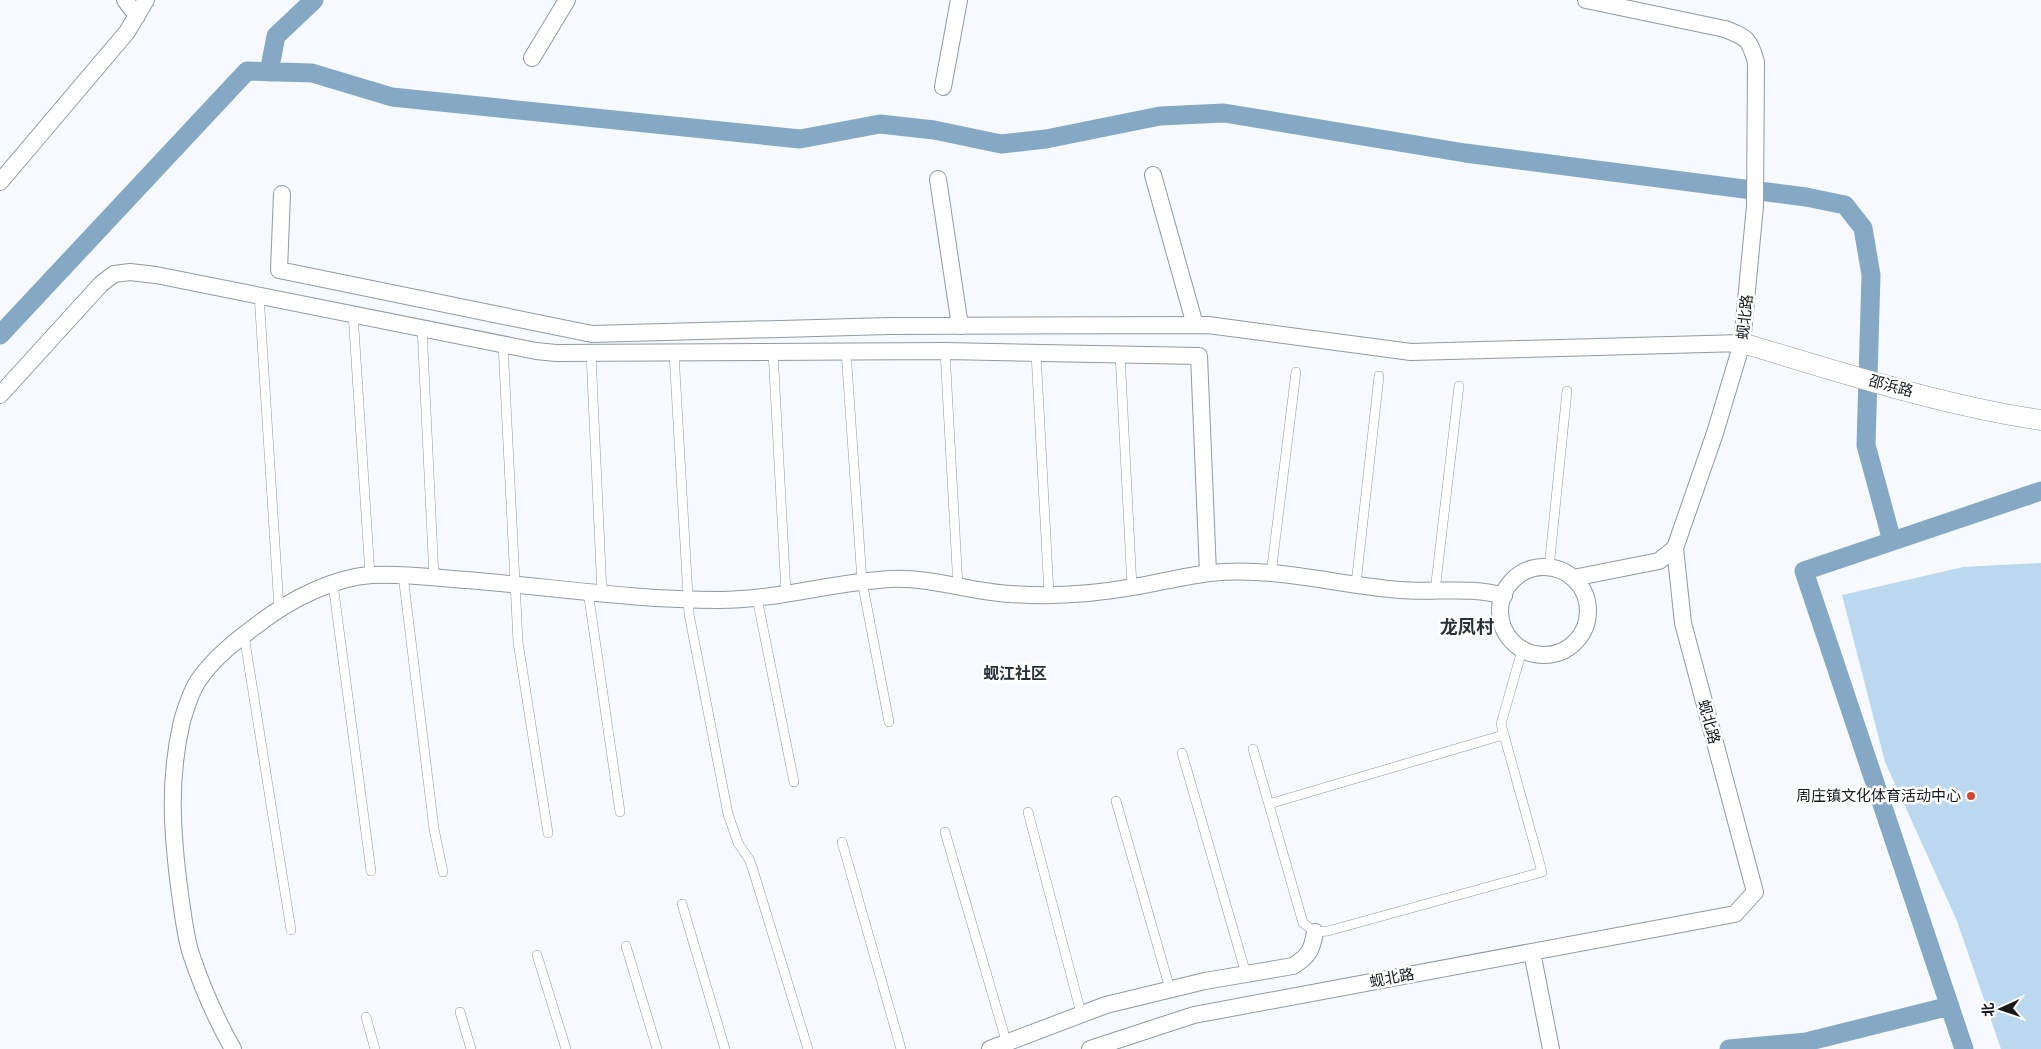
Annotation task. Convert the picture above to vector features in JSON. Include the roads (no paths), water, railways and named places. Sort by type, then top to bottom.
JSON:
[{"type":"street","points":[[125,0],[137,16]]},
{"type":"street","points":[[0,182],[127,32],[146,0]]},
{"type":"street","points":[[532,58],[568,0]]},
{"type":"street","points":[[943,87],[960,0]]},
{"type":"street","name":"蚬北路","points":[[1090,1049],[1194,1015],[1735,914],[1755,892],[1683,622],[1675,548],[1715,433],[1742,343],[1755,206],[1756,62],[1751,46],[1744,36],[1725,29],[1586,0]]},
{"type":"street","points":[[1153,175],[1195,325]]},
{"type":"street","points":[[938,179],[960,326]]},
{"type":"street","points":[[282,194],[279,270],[592,334],[889,326],[1208,324],[1411,352],[1742,343]]},
{"type":"street","points":[[0,395],[101,284],[114,274],[130,272],[156,274],[536,351],[591,354],[945,351],[1199,356],[1208,573]]},
{"type":"street","name":"邵浜路","points":[[1742,343],[1886,386],[2007,415],[2041,420]]},
{"type":"street","points":[[1573,578],[1659,561],[1675,548]]},
{"type":"street","points":[[1539,567],[1557,569],[1573,578],[1584,593],[1588,611],[1584,629],[1574,644],[1558,653],[1540,656],[1522,650],[1508,638],[1501,621],[1501,603],[1508,586],[1522,573],[1539,567]]},
{"type":"street","points":[[233,1049],[206,992],[190,950],[174,853],[172,774],[185,709],[196,684],[218,656],[279,608],[333,584],[351,578],[370,575],[403,575],[515,584],[641,598],[718,600],[757,598],[862,581],[914,579],[1014,594],[1104,592],[1208,573],[1244,572],[1400,590],[1487,591],[1504,596]]},
{"type":"street","points":[[990,1049],[1007,1044],[1081,1013],[1206,981],[1293,966],[1305,959],[1313,946],[1316,932]]},
{"type":"street","points":[[1532,952],[1551,1049]]},
{"type":"lane","points":[[258,294],[279,608]]},
{"type":"lane","points":[[354,313],[370,575]]},
{"type":"lane","points":[[422,327],[434,578]]},
{"type":"lane","points":[[503,344],[518,642],[548,833]]},
{"type":"lane","points":[[773,351],[786,594]]},
{"type":"lane","points":[[846,351],[862,581],[889,722]]},
{"type":"lane","points":[[945,351],[958,586]]},
{"type":"lane","points":[[1036,352],[1049,594]]},
{"type":"lane","points":[[674,353],[689,614],[728,814],[738,843],[749,859],[753,870],[808,1049]]},
{"type":"lane","points":[[591,354],[595,592],[620,812]]},
{"type":"lane","points":[[1120,354],[1132,587]]},
{"type":"lane","points":[[1271,574],[1296,372]]},
{"type":"lane","points":[[1356,584],[1378,376]]},
{"type":"lane","points":[[1436,591],[1459,386]]},
{"type":"lane","points":[[1549,568],[1567,391]]},
{"type":"lane","points":[[403,575],[434,829],[443,872]]},
{"type":"lane","points":[[333,584],[371,871]]},
{"type":"lane","points":[[757,598],[794,782]]},
{"type":"lane","points":[[244,635],[291,930]]},
{"type":"lane","points":[[1253,749],[1303,923],[1316,932],[1328,931],[1542,872],[1502,735],[1501,724],[1522,650]]},
{"type":"lane","points":[[1269,804],[1502,735]]},
{"type":"lane","points":[[1182,753],[1246,974]]},
{"type":"lane","points":[[1116,801],[1170,990]]},
{"type":"lane","points":[[1028,812],[1081,1013]]},
{"type":"lane","points":[[945,832],[1007,1044]]},
{"type":"lane","points":[[842,842],[900,1049]]},
{"type":"lane","points":[[682,904],[725,1049]]},
{"type":"lane","points":[[626,946],[657,1049]]},
{"type":"lane","points":[[537,955],[566,1049]]},
{"type":"lane","points":[[460,1012],[471,1049]]},
{"type":"lane","points":[[366,1017],[375,1049]]},
{"type":"waterway","points":[[269,72],[276,36],[314,0]]},
{"type":"waterway","points":[[0,335],[247,71],[312,73],[392,97],[800,139],[880,124],[934,130],[1001,144],[1046,139],[1160,116],[1224,113],[1465,153],[1806,197],[1845,205],[1863,228],[1871,275],[1866,445],[1892,541]]},
{"type":"waterway","points":[[1964,1049],[1804,571],[2041,491]]},
{"type":"waterway","points":[[1729,1049],[1806,1042],[1950,1006]]},
{"type":"place","name":"周庄镇文化体育活动中心","points":[[1971,796]]},
{"type":"district","name":"龙凤村","points":[[1467,627]]},
{"type":"district","name":"蚬江社区","points":[[1015,673]]}]
